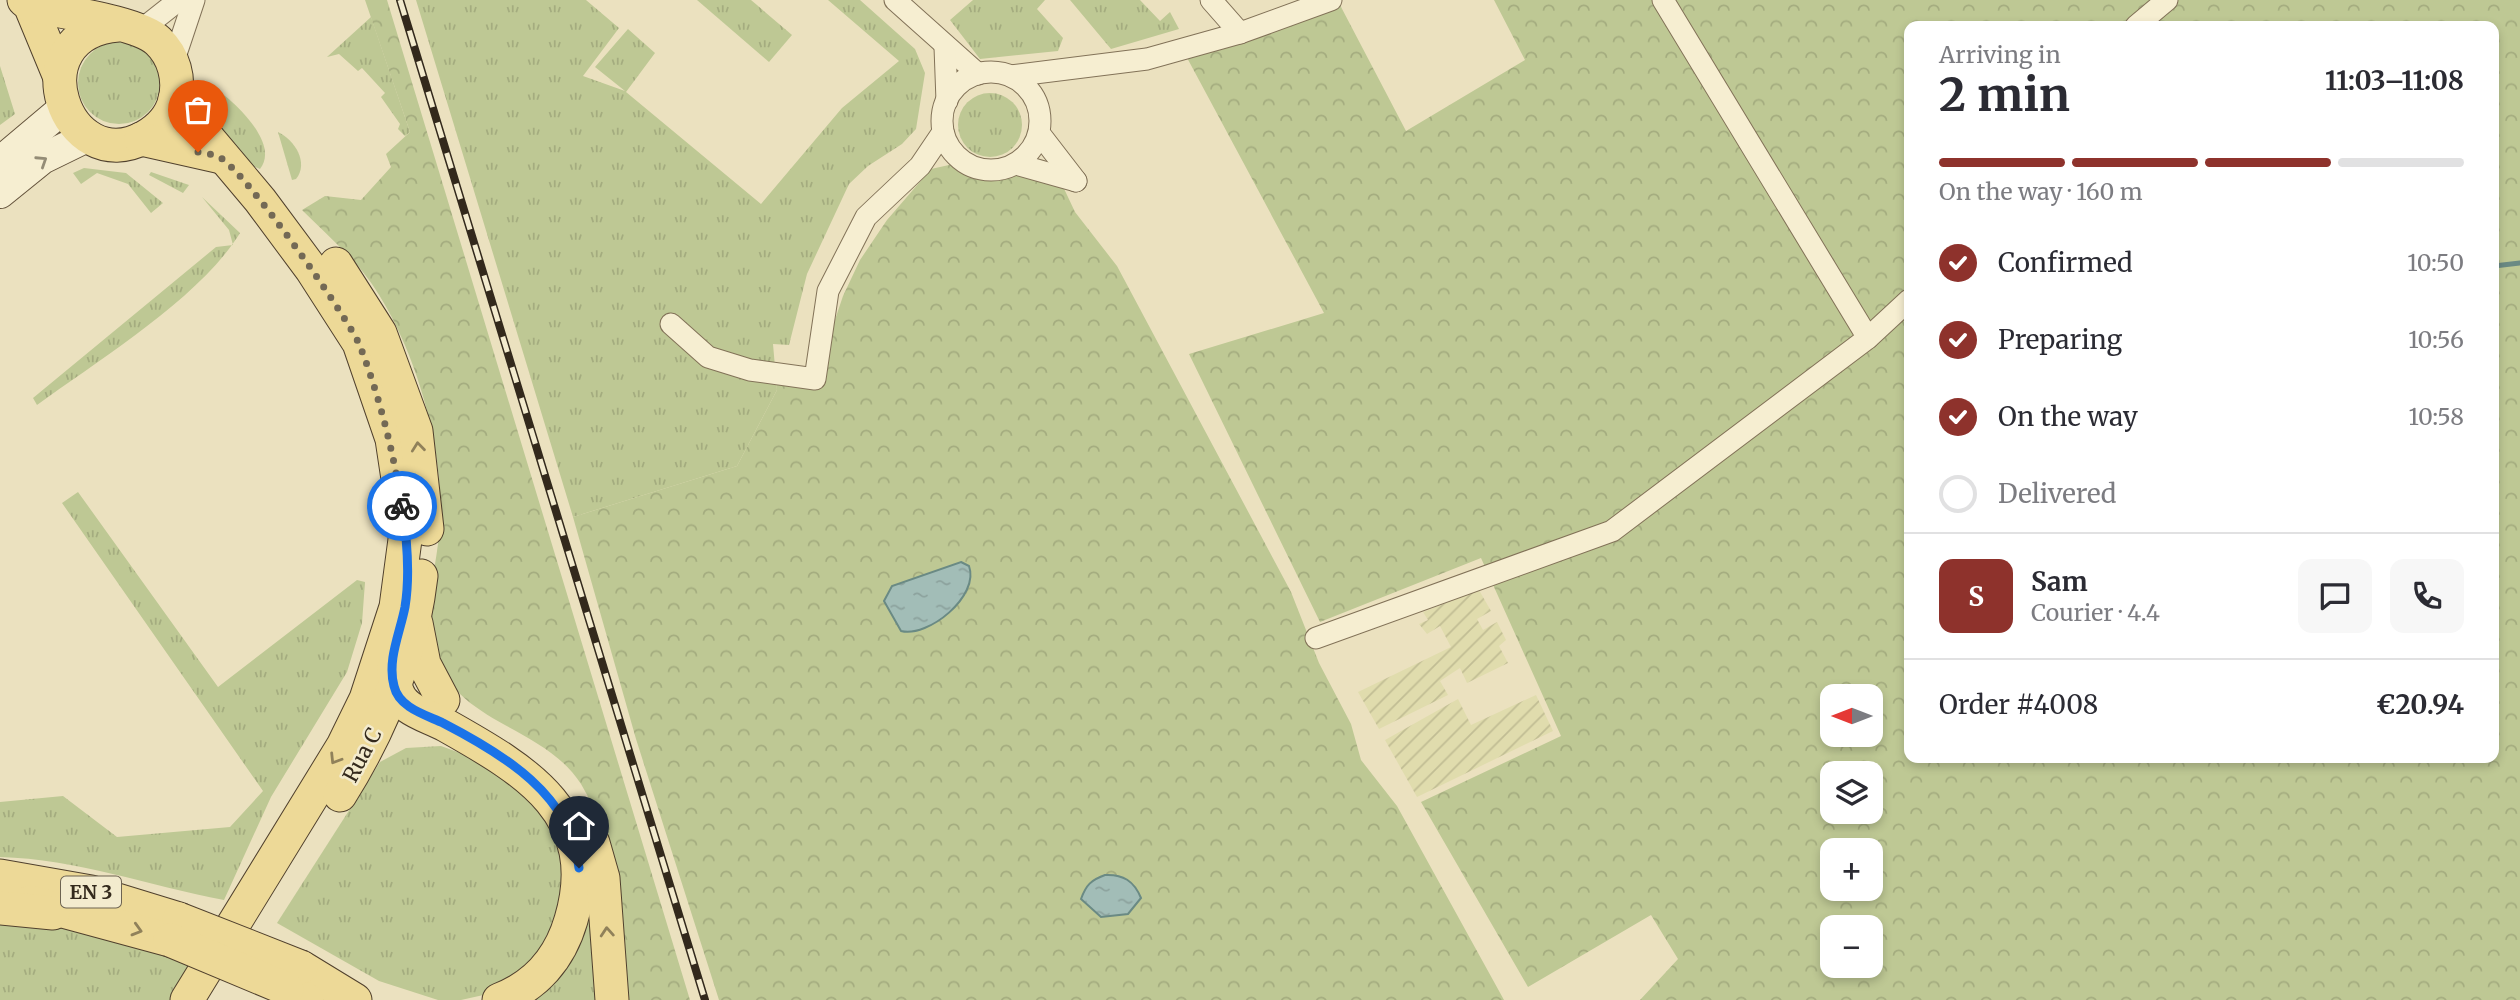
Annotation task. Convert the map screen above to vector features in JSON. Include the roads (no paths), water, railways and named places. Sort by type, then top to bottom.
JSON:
[{"type":"main road","points":[[27,2],[129,27],[159,42],[173,63],[177,84],[175,99],[160,126],[141,139],[118,144],[89,136],[76,126],[64,108],[59,75],[27,2]]},
{"type":"main road","points":[[59,75],[63,61],[76,42],[95,29],[129,27]]},
{"type":"main road","name":"Rua C","points":[[175,99],[221,157],[260,200],[313,270],[359,343],[391,439],[406,532],[405,606],[380,693],[369,749],[214,1000]]},
{"type":"main road","points":[[0,162],[64,108]]},
{"type":"main road","points":[[0,193],[42,159],[89,136]]},
{"type":"main road","points":[[141,139],[221,157]]},
{"type":"main road","name":"Rua C","points":[[187,1000],[343,746],[380,693],[416,623],[427,528],[416,431],[380,333],[333,259],[297,221],[260,200]]},
{"type":"main road","points":[[416,623],[424,664],[444,712],[538,756],[584,808],[603,877],[612,1000]]},
{"type":"main road","points":[[380,693],[414,688],[526,774],[550,796],[567,822],[578,853],[580,883],[562,948],[542,973],[519,993],[499,1000]]},
{"type":"main road","points":[[369,749],[444,712]]},
{"type":"main road","name":"EN 3","points":[[0,876],[91,892],[317,989]]},
{"type":"main road","name":"EN 3","points":[[0,895],[90,916],[174,929]]},
{"type":"main road","points":[[0,908],[90,916]]},
{"type":"main road","points":[[317,989],[371,1000]]},
{"type":"street","points":[[129,27],[179,0]]},
{"type":"street","points":[[173,63],[194,0]]},
{"type":"street","points":[[895,0],[978,74]]},
{"type":"street","points":[[1211,0],[1240,33]]},
{"type":"street","points":[[1011,76],[1049,69],[1147,59],[1240,33],[1331,0]]},
{"type":"street","points":[[1663,0],[1868,338]]},
{"type":"street","points":[[2142,21],[2167,0]]},
{"type":"street","points":[[945,47],[947,101],[942,116],[943,132],[948,146],[969,166]]},
{"type":"street","points":[[1034,97],[1049,69]]},
{"type":"street","points":[[920,166],[969,166],[1001,170],[1016,164],[1035,145],[1040,120],[1034,97],[1024,85],[1011,76],[995,72],[978,74],[965,80],[947,101]]},
{"type":"street","points":[[671,324],[708,357],[750,370],[815,379],[828,291],[866,216],[920,166],[943,132]]},
{"type":"street","points":[[1016,164],[1076,181],[1039,133]]},
{"type":"street","points":[[1316,638],[1612,531],[1868,338],[1904,305]]},
{"type":"water","points":[[961,562],[969,566],[970,578],[967,590],[959,602],[925,628],[901,631],[884,601],[892,586]]},
{"type":"water","points":[[1105,875],[1127,880],[1138,892],[1141,898],[1128,914],[1101,917],[1081,899],[1090,884]]},
{"type":"waterway","points":[[2499,265],[2520,263]]},
{"type":"railway","points":[[400,0],[705,1000]]}]
